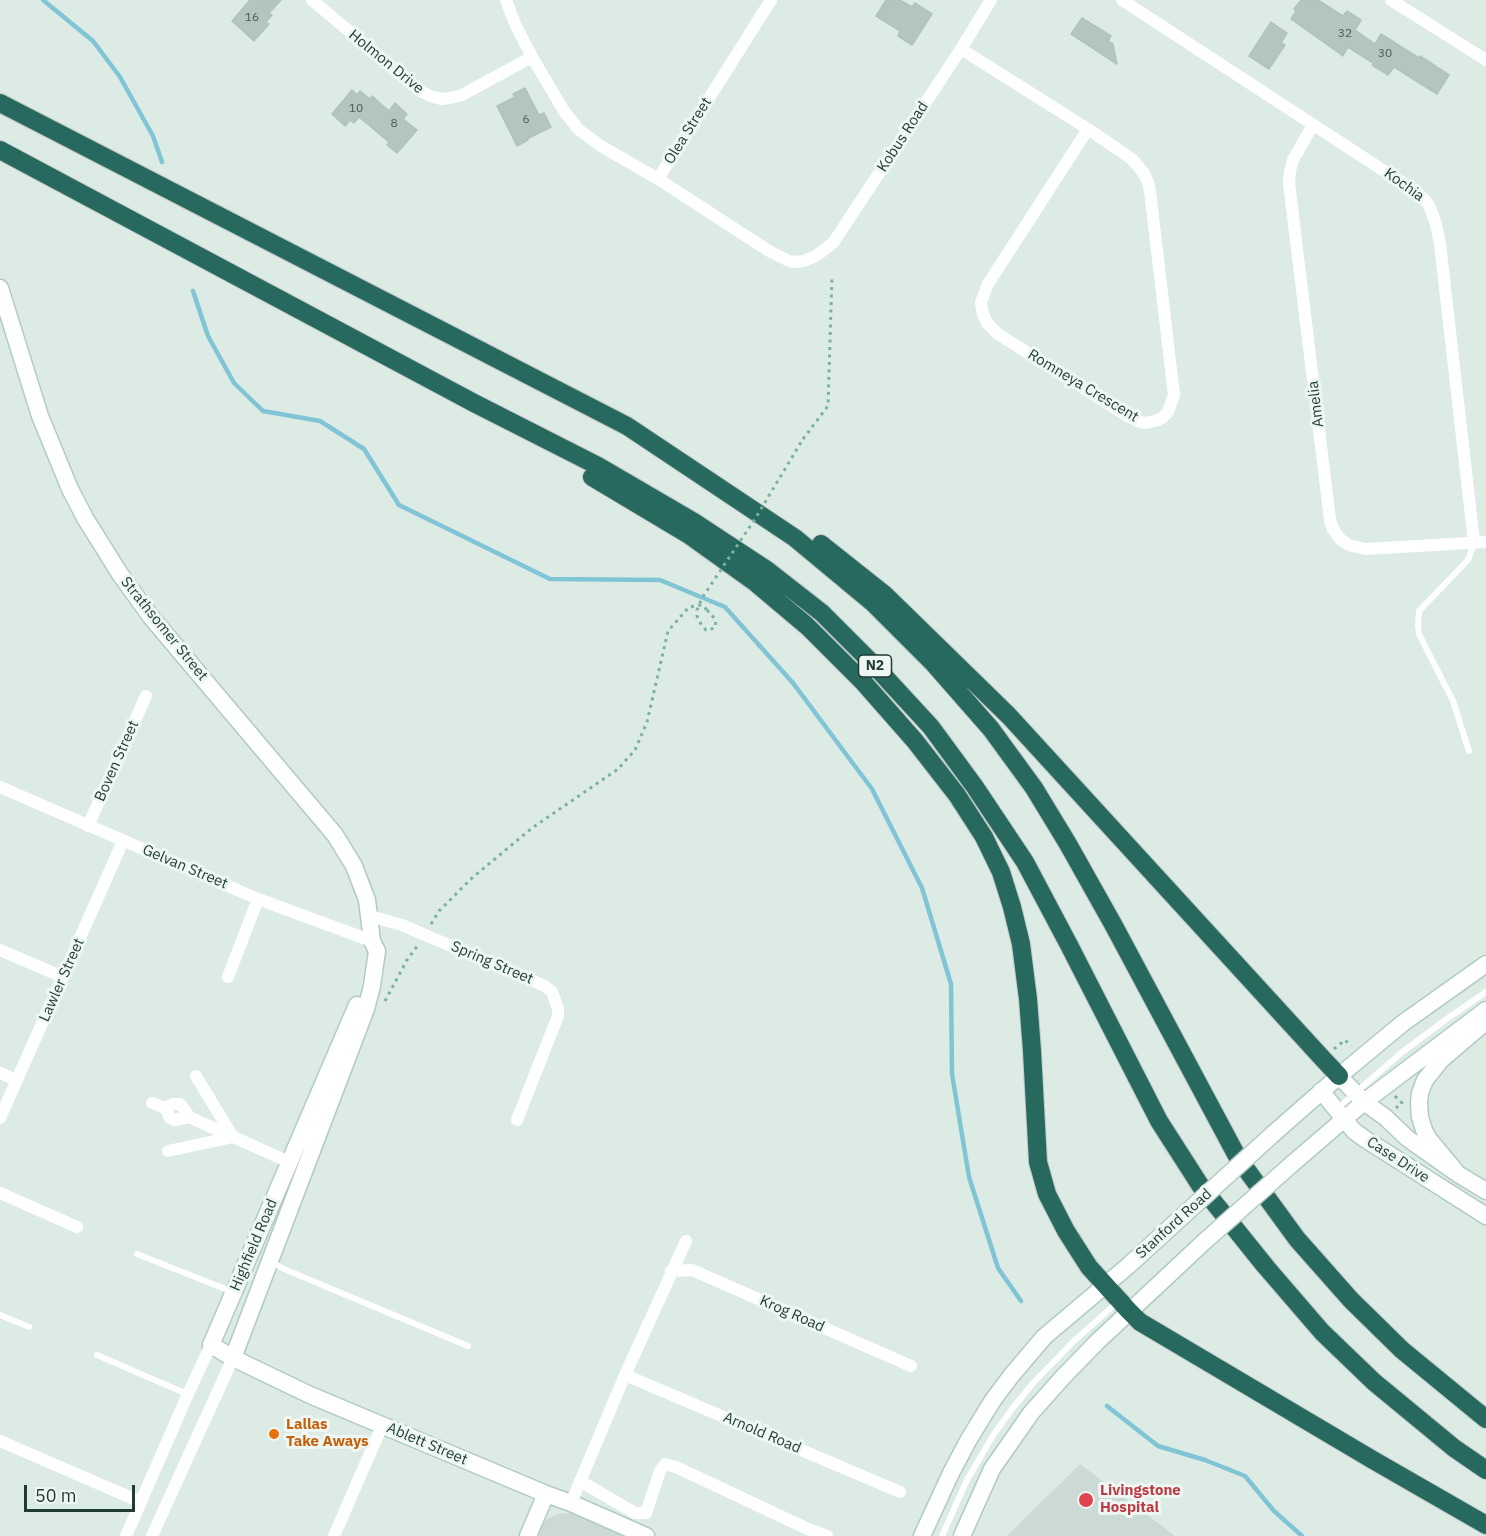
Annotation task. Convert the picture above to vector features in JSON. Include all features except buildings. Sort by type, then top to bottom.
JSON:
[{"type":"highway","points":[[0,103],[627,426],[733,486],[806,532],[884,594],[1009,716],[1339,1076]]},
{"type":"highway","name":"N2","points":[[0,150],[474,403],[598,466],[694,522],[767,570],[813,606],[872,663],[932,727],[975,787],[1025,862],[1159,1121],[1200,1185],[1322,1332],[1374,1382],[1454,1448],[1486,1470]]},
{"type":"highway","points":[[474,403],[689,535],[756,583],[807,626],[864,682],[915,741],[957,795],[984,837],[1001,872],[1019,934],[1030,1020],[1038,1162],[1047,1194],[1066,1232],[1089,1267],[1105,1285],[1140,1322],[1486,1525]]},
{"type":"highway","points":[[627,426],[795,538],[864,595],[933,664],[991,729],[1034,788],[1068,844],[1244,1167],[1297,1239],[1351,1300],[1402,1350],[1486,1419]]},
{"type":"street","name":"Holmon Drive","points":[[312,0],[420,91],[441,99],[462,95],[532,57]]},
{"type":"street","points":[[506,0],[532,57],[564,111],[579,130],[601,146],[658,179]]},
{"type":"street","name":"Olea Street","points":[[771,0],[658,179],[782,259],[790,262],[804,261]]},
{"type":"street","name":"Kobus Road","points":[[804,261],[816,256],[833,243],[991,0]]},
{"type":"street","name":"Kochia","points":[[1122,0],[1418,192],[1429,205],[1437,224],[1480,542]]},
{"type":"street","points":[[1398,2],[1486,60]]},
{"type":"street","name":"Romneya Crescent","points":[[961,49],[1088,129],[1132,159],[1139,165],[1148,182],[1174,395],[1168,412],[1163,417],[1145,423],[1129,417],[998,334],[987,323],[983,314],[981,303],[988,284],[1088,129]]},
{"type":"street","name":"Amelia","points":[[1313,124],[1293,160],[1289,183],[1333,529],[1348,545],[1365,549],[1480,542]]},
{"type":"street","name":"Strathsomer Street","points":[[0,288],[40,416],[70,489],[85,518],[120,574],[151,617],[335,835],[354,866],[367,900],[373,947]]},
{"type":"street","name":"Boven Street","points":[[88,826],[146,696]]},
{"type":"street","name":"Gelvan Street","points":[[0,788],[373,947]]},
{"type":"street","name":"Lawler Street","points":[[0,1118],[123,841]]},
{"type":"street","points":[[228,977],[258,899]]},
{"type":"street","name":"Spring Street","points":[[370,916],[425,934],[545,986],[552,992],[558,1016],[516,1120]]},
{"type":"street","name":"Highfield Road","points":[[126,1536],[356,1007],[373,947]]},
{"type":"street","name":"Highfield Road","points":[[152,1536],[233,1358],[366,1009],[372,986],[373,947]]},
{"type":"street","points":[[0,950],[63,977]]},
{"type":"street","name":"Stanford Road","points":[[922,1536],[964,1447],[993,1400],[1044,1337],[1321,1091],[1403,1023],[1486,964]]},
{"type":"street","points":[[962,1536],[992,1469],[1031,1413],[1124,1306],[1205,1241],[1292,1164],[1359,1097],[1486,1010]]},
{"type":"street","points":[[1458,1174],[1424,1130],[1420,1117],[1420,1093],[1425,1080],[1442,1060],[1486,1021]]},
{"type":"street","points":[[0,1073],[16,1080]]},
{"type":"street","points":[[196,1076],[233,1137]]},
{"type":"street","name":"Case Drive","points":[[1339,1076],[1359,1097],[1407,1138],[1486,1191]]},
{"type":"street","name":"Case Drive","points":[[1321,1091],[1354,1131],[1486,1216]]},
{"type":"street","points":[[152,1103],[167,1109],[172,1104],[180,1104],[189,1117],[289,1162]]},
{"type":"street","points":[[168,1151],[233,1137]]},
{"type":"street","points":[[0,1192],[77,1227]]},
{"type":"street","points":[[571,1503],[625,1375],[686,1241]]},
{"type":"street","name":"Krog Road","points":[[671,1271],[692,1270],[911,1366]]},
{"type":"street","name":"Ablett Street","points":[[211,1345],[310,1395],[646,1536]]},
{"type":"street","name":"Arnold Road","points":[[625,1375],[900,1492]]},
{"type":"street","points":[[334,1536],[382,1426]]},
{"type":"street","points":[[0,1441],[141,1502]]},
{"type":"street","points":[[580,1481],[635,1513],[646,1513],[660,1471],[665,1464],[827,1536]]},
{"type":"street","points":[[528,1536],[546,1494]]},
{"type":"lane","points":[[1469,751],[1453,701],[1419,634],[1418,624],[1419,611],[1468,560],[1480,542]]},
{"type":"lane","points":[[1359,1097],[1420,1039],[1486,992]]},
{"type":"lane","points":[[137,1254],[233,1293]]},
{"type":"lane","points":[[270,1261],[284,1269],[468,1346]]},
{"type":"lane","points":[[942,1536],[967,1480],[993,1434],[1012,1409],[1034,1382],[1074,1341],[1124,1306]]},
{"type":"lane","points":[[0,1315],[29,1327]]},
{"type":"lane","points":[[97,1355],[188,1394]]},
{"type":"path","points":[[380,1009],[407,960],[439,911],[472,878],[532,828],[618,769],[635,750],[647,722],[668,631],[689,608],[702,605],[715,619],[716,626],[706,630],[697,616],[697,610],[702,598],[755,519],[803,439],[828,406],[832,274]]},
{"type":"shaded area","name":"Livingstone Hospital","points":[[1080,1464],[1175,1536],[1007,1536]]},
{"type":"shaded area","points":[[575,1512],[629,1536],[539,1536],[545,1520],[558,1514]]},
{"type":"waterway","points":[[43,0],[93,41],[120,77],[153,136],[162,162]]},
{"type":"waterway","points":[[193,291],[208,336],[234,383],[263,411],[320,421],[364,449],[399,505],[550,579],[660,580],[725,607],[793,683],[872,789],[922,888],[951,984],[952,1074],[969,1177],[998,1268],[1021,1301]]},
{"type":"waterway","points":[[1107,1406],[1158,1446],[1205,1460],[1245,1476],[1274,1511],[1302,1536]]},
{"type":"place","name":"Lallas Take Aways","points":[[274,1434]]},
{"type":"place","name":"Livingstone Hospital","points":[[1086,1500]]}]
